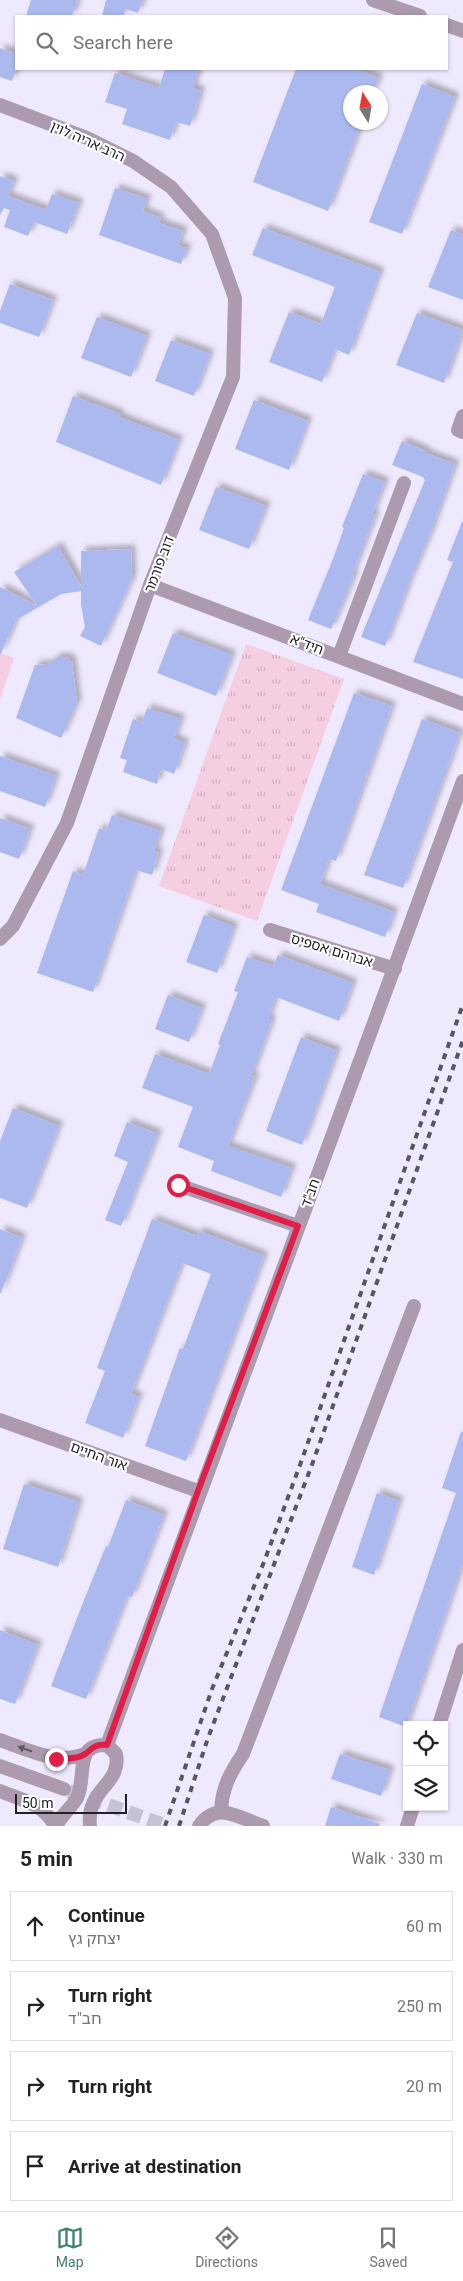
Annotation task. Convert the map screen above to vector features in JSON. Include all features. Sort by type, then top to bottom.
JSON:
[{"type":"street","points":[[373,0],[417,15]]},
{"type":"street","points":[[448,25],[463,31]]},
{"type":"street","name":"הרב אריה לוין","points":[[0,105],[87,138],[134,161],[171,188]]},
{"type":"street","name":"דוב פורמר","points":[[0,939],[13,926],[66,823],[150,585],[233,377],[235,298],[212,234],[171,188]]},
{"type":"street","points":[[463,416],[458,430],[463,432]]},
{"type":"street","points":[[339,656],[404,483]]},
{"type":"street","name":"חיד\"א","points":[[150,585],[463,704]]},
{"type":"street","name":"חב\"ד","points":[[107,1745],[198,1491],[395,969],[463,782]]},
{"type":"street","name":"אברהם אספיס","points":[[270,930],[395,969]]},
{"type":"street","points":[[178,1185],[298,1226]]},
{"type":"street","points":[[221,1811],[222,1795],[229,1774],[243,1754],[414,1306]]},
{"type":"street","name":"אור החיים","points":[[0,1420],[198,1491]]},
{"type":"street","points":[[440,1721],[463,1650]]},
{"type":"street","points":[[0,1740],[56,1759],[85,1754],[94,1746],[107,1745],[116,1754],[117,1767],[110,1780],[94,1798],[90,1811],[90,1826]]},
{"type":"street","points":[[0,1791],[38,1806],[50,1817],[56,1826],[76,1800],[81,1785],[85,1754]]},
{"type":"street","points":[[0,1766],[64,1789]]},
{"type":"street","points":[[199,1826],[208,1815],[221,1811],[263,1826]]},
{"type":"street","points":[[407,1826],[412,1811]]},
{"type":"green space","points":[[246,644],[344,679],[257,921],[159,886]]},
{"type":"green space","points":[[0,653],[14,658],[0,700]]},
{"type":"building","points":[[31,0],[78,0],[72,15],[26,15]]},
{"type":"building","points":[[106,0],[143,0],[138,13],[125,9],[124,15],[102,15]]},
{"type":"building","points":[[0,48],[15,54],[16,70],[12,81],[0,77]]},
{"type":"building","points":[[165,70],[199,70],[193,88],[201,91],[190,126],[176,122],[170,140],[122,124],[127,109],[105,102],[115,73],[159,88]]},
{"type":"building","points":[[296,70],[359,70],[379,78],[376,85],[343,85],[343,130],[359,130],[328,211],[253,182]]},
{"type":"building","points":[[422,84],[455,97],[402,234],[369,222]]},
{"type":"building","points":[[0,176],[14,181],[8,196],[46,210],[52,194],[79,203],[67,234],[34,222],[28,236],[4,227],[10,210],[4,208],[0,215]]},
{"type":"building","points":[[115,188],[147,199],[143,211],[161,218],[159,223],[183,231],[178,246],[187,248],[181,264],[99,235]]},
{"type":"building","points":[[263,228],[380,272],[349,355],[335,349],[322,382],[269,362],[289,312],[321,324],[335,287],[252,255]]},
{"type":"building","points":[[451,230],[463,235],[463,300],[428,287]]},
{"type":"building","points":[[10,284],[53,300],[39,337],[0,323],[0,311]]},
{"type":"building","points":[[417,313],[463,330],[444,383],[396,365]]},
{"type":"building","points":[[97,317],[147,336],[131,377],[81,358]]},
{"type":"building","points":[[171,340],[210,354],[194,396],[155,381]]},
{"type":"building","points":[[73,396],[120,414],[119,417],[179,440],[161,485],[56,442]]},
{"type":"building","points":[[254,400],[308,421],[289,470],[235,449]]},
{"type":"building","points":[[402,441],[426,451],[425,453],[455,464],[430,534],[385,646],[361,637],[425,480],[423,477],[392,465]]},
{"type":"building","points":[[363,474],[385,482],[372,514],[375,515],[352,575],[354,576],[331,629],[308,620],[333,559],[344,528],[342,527]]},
{"type":"building","points":[[216,487],[266,506],[249,549],[199,530]]},
{"type":"building","points":[[462,522],[463,679],[413,662],[453,562],[447,560]]},
{"type":"building","points":[[58,546],[81,586],[81,551],[131,549],[132,579],[101,646],[80,636],[85,627],[81,605],[81,591],[61,594],[16,620],[0,656],[0,587],[37,606],[14,572]]},
{"type":"building","points":[[173,633],[232,655],[216,696],[157,673]]},
{"type":"building","points":[[58,657],[67,657],[72,662],[77,703],[61,738],[16,718],[35,665],[48,664]]},
{"type":"building","points":[[354,693],[392,706],[336,861],[329,859],[320,884],[394,912],[385,937],[316,912],[319,904],[281,890]]},
{"type":"building","points":[[147,708],[181,719],[174,739],[185,743],[174,774],[161,769],[157,784],[123,772],[127,760],[120,758],[133,719],[142,722]]},
{"type":"building","points":[[422,719],[460,733],[403,888],[364,875]]},
{"type":"building","points":[[0,756],[56,776],[45,807],[0,791]]},
{"type":"building","points":[[112,815],[161,831],[154,851],[159,853],[152,875],[136,870],[93,992],[37,973],[73,871],[83,875],[99,828],[106,831]]},
{"type":"building","points":[[0,818],[30,829],[19,859],[0,852]]},
{"type":"building","points":[[204,915],[234,927],[217,973],[186,962]]},
{"type":"building","points":[[278,955],[353,983],[339,1021],[276,997],[268,1019],[272,1020],[251,1076],[255,1077],[228,1146],[292,1168],[281,1197],[211,1171],[214,1161],[178,1147],[193,1107],[142,1088],[155,1054],[209,1074],[220,1045],[218,1044],[238,992],[234,991],[247,957],[273,966]]},
{"type":"building","points":[[168,995],[202,1008],[189,1042],[155,1029]]},
{"type":"building","points":[[301,1037],[337,1051],[302,1145],[266,1131]]},
{"type":"building","points":[[13,1108],[59,1126],[27,1208],[0,1198],[0,1141]]},
{"type":"building","points":[[127,1122],[158,1134],[121,1226],[105,1220],[128,1162],[114,1156]]},
{"type":"building","points":[[152,1219],[197,1236],[199,1231],[264,1256],[186,1461],[145,1446],[180,1348],[183,1349],[211,1274],[182,1263],[131,1394],[139,1397],[123,1438],[85,1423],[105,1371],[97,1368]]},
{"type":"building","points":[[0,1229],[22,1238],[1,1293],[0,1293]]},
{"type":"building","points":[[461,1432],[463,1432],[463,1562],[408,1721],[403,1721],[403,1726],[379,1717],[456,1493],[442,1488]]},
{"type":"building","points":[[24,1484],[79,1502],[58,1567],[3,1549]]},
{"type":"building","points":[[377,1493],[399,1501],[374,1575],[352,1567]]},
{"type":"building","points":[[126,1500],[164,1515],[132,1597],[127,1596],[86,1699],[51,1686],[84,1600],[106,1546],[108,1547]]},
{"type":"building","points":[[0,1630],[38,1645],[15,1704],[0,1699]]},
{"type":"building","points":[[340,1754],[390,1770],[381,1796],[331,1779]]},
{"type":"building","points":[[331,1807],[380,1824],[379,1826],[325,1826]]},
{"type":"tunnel","points":[[69,1791],[167,1826]]},
{"type":"railway","points":[[165,1826],[212,1689],[264,1562],[300,1465],[463,1004]]},
{"type":"railway","points":[[179,1826],[208,1738],[313,1462],[463,1040]]},
{"type":"route","points":[[56,1759],[78,1756],[85,1754],[88,1749],[94,1746],[100,1744],[107,1745],[198,1491],[298,1226],[178,1185]]}]
